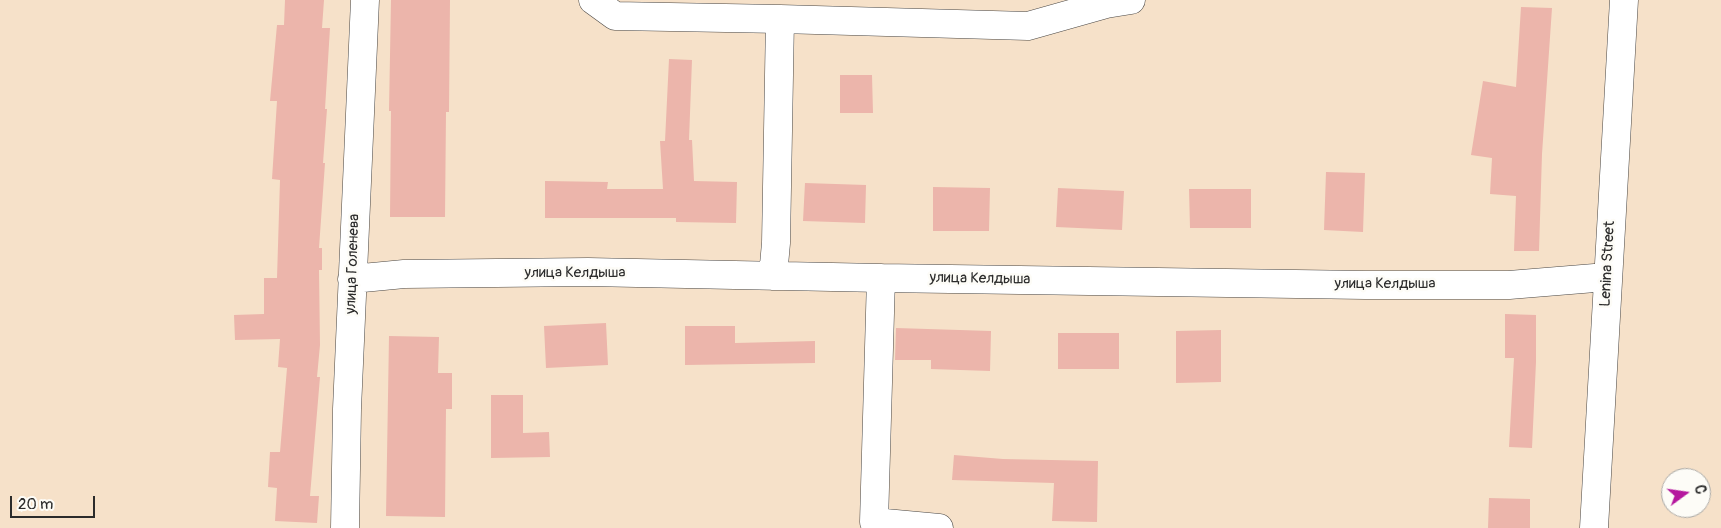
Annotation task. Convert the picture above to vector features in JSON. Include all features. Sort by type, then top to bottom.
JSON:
[{"type":"street","name":"улица Голенева","points":[[345,528],[347,409],[365,0]]},
{"type":"street","points":[[593,0],[615,16],[1028,26],[1106,4],[1131,0]]},
{"type":"street","points":[[780,19],[804,0]]},
{"type":"street","name":"Lenina Street","points":[[1594,528],[1624,0]]},
{"type":"street","points":[[774,276],[780,19]]},
{"type":"street","name":"улица Келдыша","points":[[352,279],[404,274],[588,272],[1365,285],[1509,285],[1607,277]]},
{"type":"street","points":[[882,278],[874,522],[939,528]]},
{"type":"building","points":[[285,0],[324,0],[322,28],[330,28],[323,163],[325,163],[319,248],[322,248],[322,270],[319,270],[320,345],[317,377],[320,377],[310,496],[319,496],[317,523],[275,521],[277,488],[268,487],[270,452],[280,452],[287,368],[278,367],[280,339],[235,340],[234,315],[264,314],[264,278],[277,278],[280,180],[272,179],[277,101],[270,101],[277,25],[284,25]]},
{"type":"building","points":[[391,0],[450,0],[449,112],[446,112],[445,217],[390,217]]},
{"type":"building","points":[[1521,7],[1552,8],[1542,154],[1539,251],[1514,251],[1516,196],[1490,194],[1492,158],[1471,155],[1483,81],[1516,87]]},
{"type":"building","points":[[669,59],[692,60],[689,140],[692,140],[694,181],[737,182],[736,223],[676,222],[676,218],[545,218],[545,181],[608,182],[607,189],[663,189],[660,141],[665,141]]},
{"type":"building","points":[[840,75],[872,75],[873,113],[840,113]]},
{"type":"building","points":[[1326,172],[1365,173],[1363,232],[1324,230]]},
{"type":"building","points":[[805,183],[866,185],[865,223],[803,221]]},
{"type":"building","points":[[933,187],[990,188],[989,231],[933,231]]},
{"type":"building","points":[[1058,188],[1124,191],[1122,230],[1056,227]]},
{"type":"building","points":[[1189,189],[1251,189],[1251,228],[1190,228]]},
{"type":"building","points":[[1505,314],[1536,315],[1532,448],[1509,447],[1514,358],[1505,358]]},
{"type":"building","points":[[606,323],[608,365],[546,368],[544,326]]},
{"type":"building","points":[[685,326],[735,326],[735,343],[815,341],[815,363],[685,365]]},
{"type":"building","points":[[896,328],[991,331],[990,371],[931,369],[931,360],[895,360]]},
{"type":"building","points":[[1221,330],[1221,382],[1176,383],[1176,331]]},
{"type":"building","points":[[1058,333],[1119,333],[1119,369],[1058,369]]},
{"type":"building","points":[[389,336],[439,337],[438,373],[452,373],[452,409],[446,409],[445,517],[386,516]]},
{"type":"building","points":[[491,395],[523,395],[523,433],[549,432],[550,457],[491,458]]},
{"type":"building","points":[[954,455],[1003,459],[1098,461],[1097,522],[1052,521],[1054,483],[952,480]]},
{"type":"building","points":[[1489,498],[1530,499],[1530,528],[1488,528]]}]
